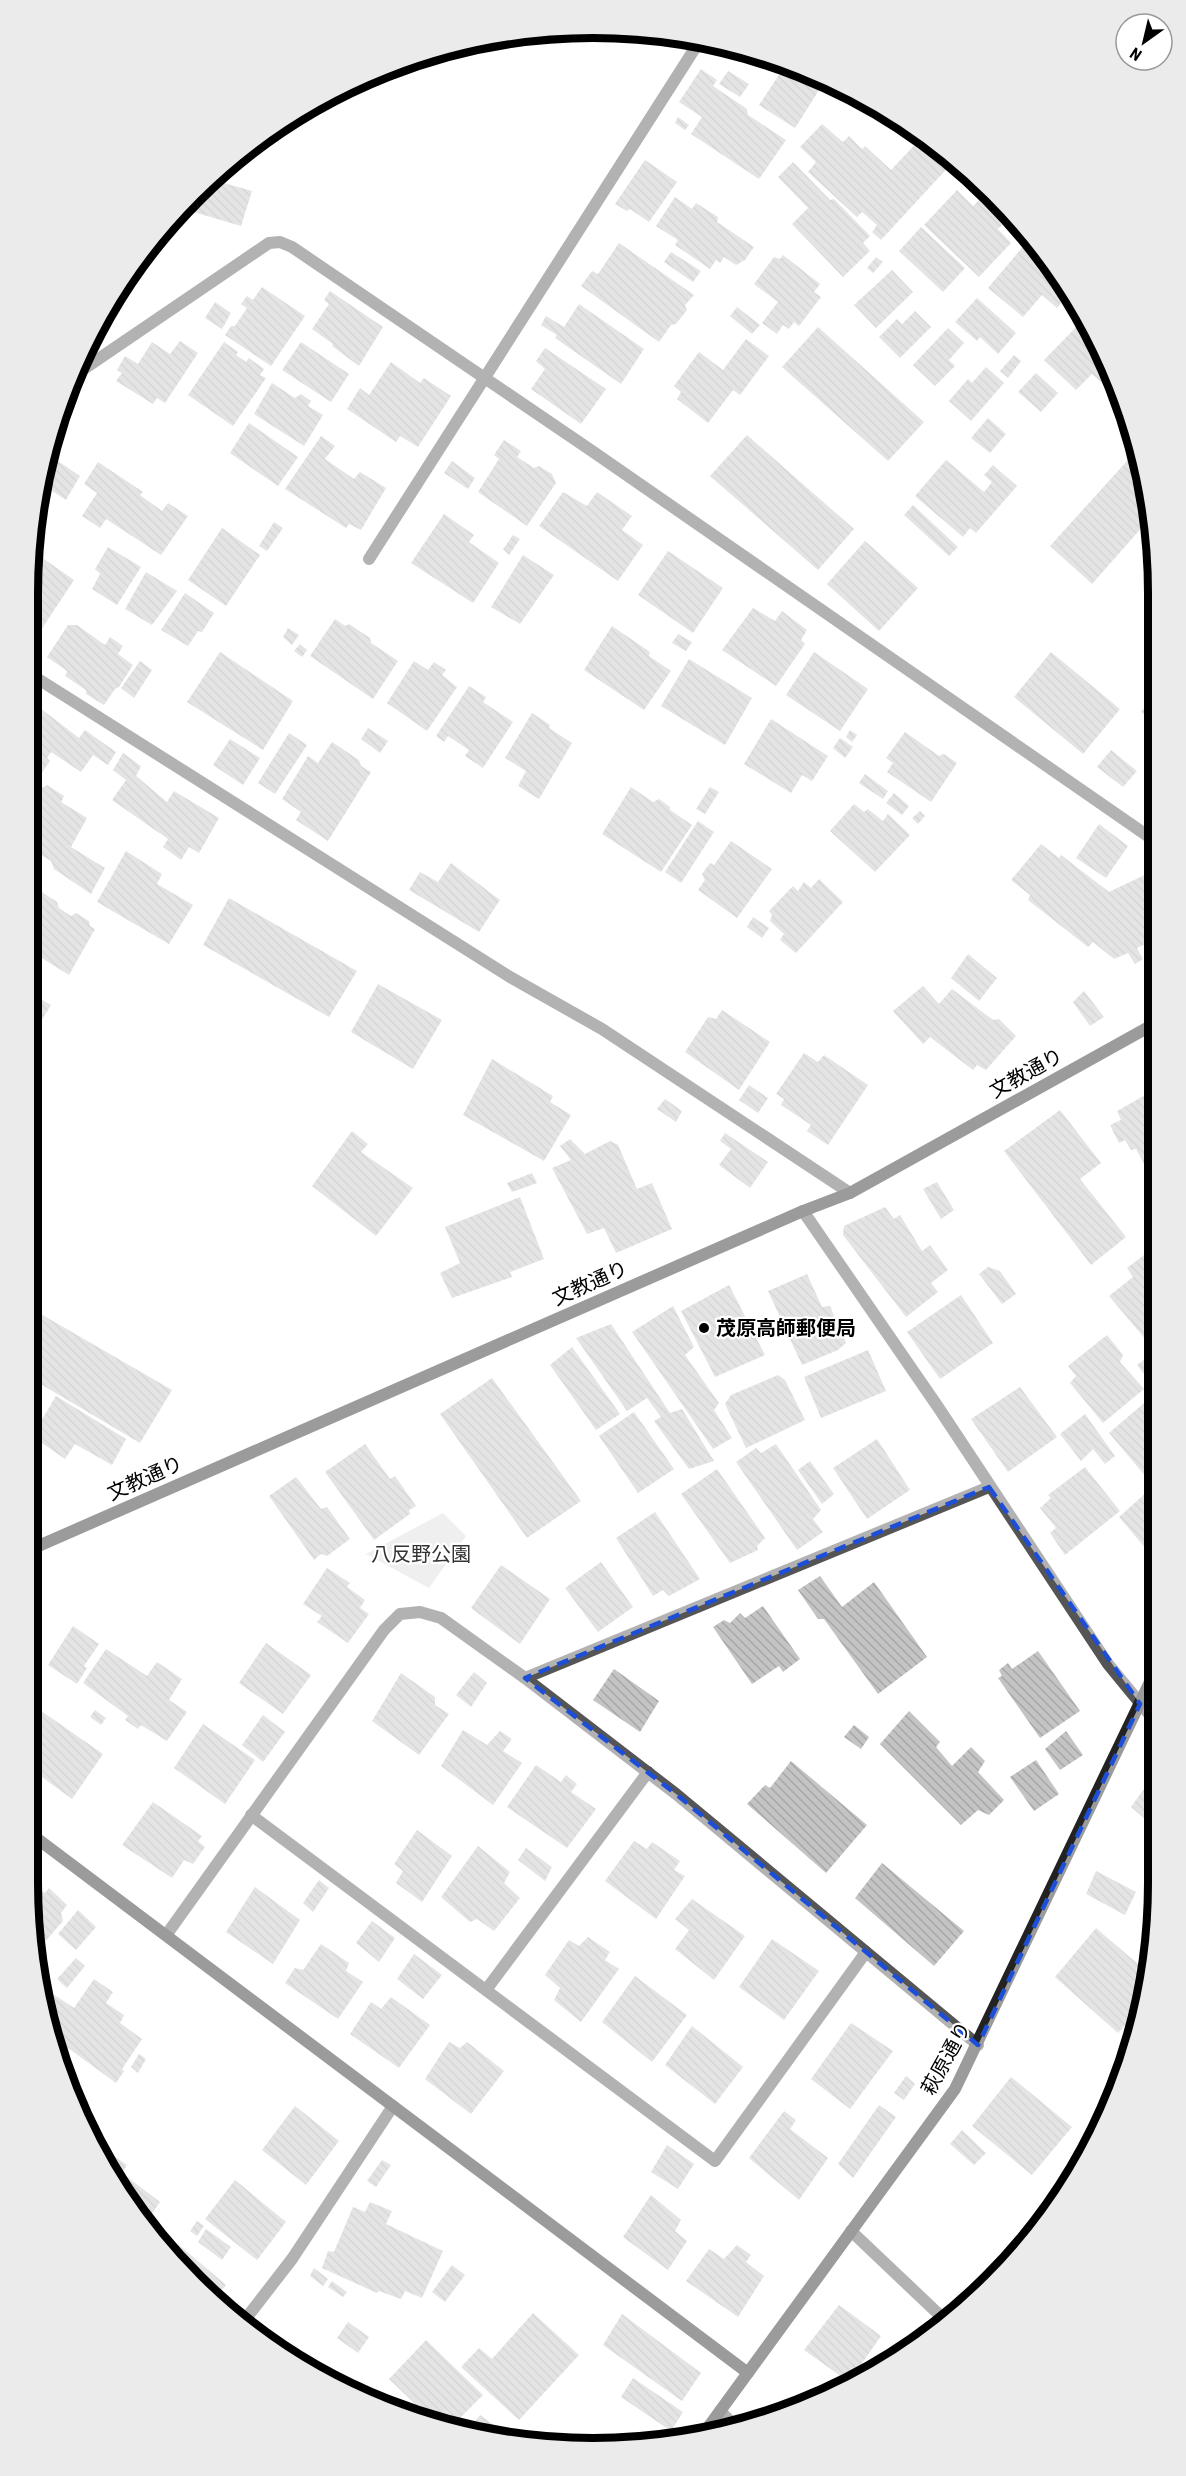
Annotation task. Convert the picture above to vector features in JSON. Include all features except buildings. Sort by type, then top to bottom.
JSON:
[{"type":"street","points":[[369,559],[696,47]]},
{"type":"street","points":[[86,368],[269,243],[280,242],[292,247],[1148,836]]},
{"type":"street","points":[[38,679],[510,976],[602,1029],[850,1193]]},
{"type":"street","name":"文教通り","points":[[38,1546],[803,1211],[850,1193],[1148,1027]]},
{"type":"street","points":[[803,1211],[938,1407],[1108,1664],[1148,1713]]},
{"type":"street","points":[[525,1678],[989,1487]]},
{"type":"street","points":[[167,1934],[384,1630],[400,1614],[420,1612],[441,1618],[525,1678],[648,1772],[978,2044]]},
{"type":"street","name":"萩原通り","points":[[709,2426],[955,2089],[1148,1687]]},
{"type":"street","points":[[486,1990],[648,1772]]},
{"type":"street","points":[[251,1815],[715,2161],[866,1952]]},
{"type":"street","points":[[38,1839],[748,2373]]},
{"type":"street","points":[[247,2317],[292,2259],[393,2106]]},
{"type":"street","points":[[851,2231],[941,2316]]},
{"type":"street","points":[[720,2411],[730,2421]]},
{"type":"highlighted area","points":[[989,1487],[1140,1704],[978,2045],[676,1794],[525,1678]]},
{"type":"green space","name":"八反野公園","points":[[443,1513],[466,1536],[429,1588],[366,1554]]},
{"type":"place","name":"茂原高師郵便局","points":[[704,1328]]}]
